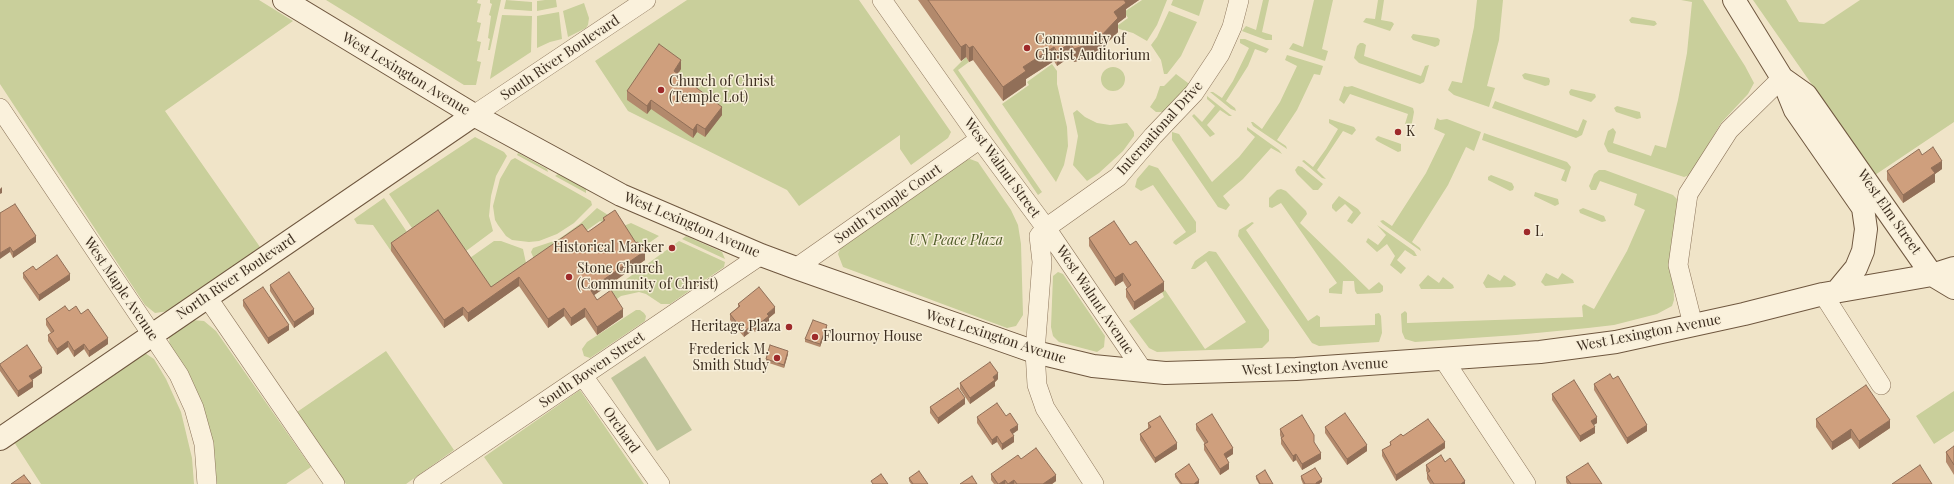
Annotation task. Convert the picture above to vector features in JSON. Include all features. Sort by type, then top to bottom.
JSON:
[{"type":"main road","name":"West Lexington Avenue","points":[[284,0],[474,115],[621,195],[761,255],[796,268],[1035,352],[1093,366],[1144,372],[1296,369],[1444,360],[1540,352],[1616,342],[1744,314],[1830,292],[1932,275],[1954,268]]},
{"type":"main road","name":"West Elm Street","points":[[1734,0],[1782,78],[1795,110],[1863,208],[1866,229],[1863,250],[1856,268],[1830,292]]},
{"type":"main road","name":"West Elm Street","points":[[1782,78],[1806,95],[1932,275]]},
{"type":"main road","name":"North River Boulevard","points":[[0,439],[474,115]]},
{"type":"main road","name":"West Elm Street","points":[[1863,208],[1876,215],[1902,255],[1932,275]]},
{"type":"main road","points":[[1932,275],[1954,288]]},
{"type":"street","name":"South River Boulevard","points":[[474,115],[646,0]]},
{"type":"street","name":"West Walnut Street","points":[[882,0],[980,139],[1046,228],[1039,236],[1042,262],[1035,352],[1037,385],[1045,408],[1092,483]]},
{"type":"street","name":"International Drive","points":[[1046,228],[1118,177],[1153,136],[1194,94],[1220,54],[1232,27],[1239,0]]},
{"type":"street","points":[[1693,325],[1678,265],[1688,194],[1729,130],[1782,78]]},
{"type":"street","name":"West Maple Avenue","points":[[0,108],[179,375],[194,408],[204,444],[207,484]]},
{"type":"street","name":"South Temple Court","points":[[796,268],[980,139]]},
{"type":"street","name":"West Walnut Avenue","points":[[1046,228],[1144,372]]},
{"type":"street","name":"South Bowen Street","points":[[423,484],[761,255]]},
{"type":"street","points":[[1830,292],[1881,385]]},
{"type":"street","points":[[207,297],[335,484]]},
{"type":"street","points":[[1444,360],[1526,484]]},
{"type":"street","name":"Orchard","points":[[583,376],[660,484]]},
{"type":"green space","points":[[0,0],[259,0],[293,21],[165,111],[260,247],[169,311],[155,313],[145,305],[0,84]]},
{"type":"green space","points":[[326,0],[478,0],[477,3],[481,4],[477,22],[481,23],[477,41],[481,42],[477,61],[481,62],[476,85],[464,85]]},
{"type":"green space","points":[[490,0],[501,0],[490,50],[488,50],[491,16],[489,15],[492,4],[490,3]]},
{"type":"green space","points":[[506,0],[532,2],[532,11],[504,9]]},
{"type":"green space","points":[[556,0],[557,7],[537,11],[537,1]]},
{"type":"green space","points":[[687,0],[859,0],[951,132],[948,138],[911,165],[900,149],[900,135],[799,206],[787,190],[628,111],[595,61]]},
{"type":"green space","points":[[1142,0],[1167,0],[1157,25],[1147,41],[1133,33],[1119,29],[1117,26],[1128,18],[1124,12]]},
{"type":"green space","points":[[1173,0],[1204,0],[1199,16],[1171,5]]},
{"type":"green space","points":[[1263,0],[1269,0],[1262,32],[1272,35],[1272,40],[1266,40],[1242,31],[1246,26],[1256,30]]},
{"type":"green space","points":[[1314,0],[1333,0],[1322,49],[1328,51],[1325,61],[1289,49],[1293,43],[1303,47]]},
{"type":"green space","points":[[1378,0],[1384,0],[1381,20],[1392,22],[1394,24],[1390,31],[1363,22],[1366,18],[1375,19]]},
{"type":"green space","points":[[1477,0],[1503,0],[1499,40],[1487,86],[1495,88],[1489,107],[1454,95],[1448,90],[1452,81],[1462,83],[1474,27]]},
{"type":"green space","points":[[1681,0],[1703,0],[1745,66],[1754,83],[1748,94],[1721,123],[1690,175],[1684,177],[1608,152],[1604,144],[1608,131],[1613,128],[1616,132],[1613,143],[1651,156],[1655,145],[1666,148],[1678,100],[1687,53],[1692,2]]},
{"type":"green space","points":[[1753,0],[1786,0],[1799,22],[1824,24],[1860,0],[1954,0],[1954,122],[1875,175]]},
{"type":"green space","points":[[584,3],[589,18],[588,25],[586,28],[568,37],[563,11]]},
{"type":"green space","points":[[1169,11],[1197,22],[1181,56],[1167,74],[1164,74],[1161,60],[1151,45],[1157,37]]},
{"type":"green space","points":[[559,12],[562,39],[550,42],[537,48],[537,16]]},
{"type":"green space","points":[[502,15],[532,16],[531,52],[490,79]]},
{"type":"green space","points":[[1632,17],[1655,21],[1657,24],[1654,26],[1631,23],[1629,20]]},
{"type":"green space","points":[[1413,34],[1438,38],[1440,40],[1439,45],[1435,47],[1413,40],[1411,37]]},
{"type":"green space","points":[[1240,39],[1245,39],[1269,49],[1266,53],[1255,49],[1248,66],[1226,101],[1235,108],[1236,111],[1231,109],[1210,92],[1213,92],[1222,98],[1233,81],[1249,48],[1240,43]]},
{"type":"green space","points":[[1360,43],[1366,45],[1364,56],[1421,76],[1425,66],[1429,65],[1424,82],[1420,84],[1359,63],[1354,58],[1357,46]]},
{"type":"green space","points":[[1287,55],[1323,66],[1320,75],[1314,74],[1297,110],[1277,140],[1286,146],[1287,149],[1253,126],[1251,122],[1262,129],[1280,102],[1297,66],[1285,60]]},
{"type":"green space","points":[[966,57],[969,62],[958,70],[1042,192],[1038,195],[953,70]]},
{"type":"green space","points":[[1052,64],[1057,71],[1057,84],[1067,127],[1068,146],[1064,165],[1056,182],[1002,104],[1029,85],[1027,82]]},
{"type":"green space","points":[[1113,67],[1122,70],[1125,79],[1122,88],[1113,91],[1104,88],[1101,79],[1104,70]]},
{"type":"green space","points":[[1525,73],[1549,78],[1549,85],[1545,86],[1524,79],[1522,75]]},
{"type":"green space","points":[[1176,74],[1192,86],[1165,115],[1162,112],[1156,112],[1150,107],[1156,98],[1160,86],[1164,86]]},
{"type":"green space","points":[[1344,86],[1352,86],[1413,108],[1414,112],[1411,128],[1405,124],[1408,114],[1350,94],[1344,104],[1339,100]]},
{"type":"green space","points":[[1571,89],[1595,94],[1596,97],[1591,102],[1570,95],[1569,92]]},
{"type":"green space","points":[[1207,96],[1232,116],[1229,116],[1220,110],[1207,125],[1215,134],[1210,137],[1192,116],[1194,114],[1202,122],[1215,106],[1207,99]]},
{"type":"green space","points":[[1495,101],[1578,131],[1583,119],[1587,121],[1582,135],[1576,138],[1492,108]]},
{"type":"green space","points":[[1617,106],[1640,112],[1641,118],[1637,119],[1616,112],[1614,108]]},
{"type":"green space","points":[[1077,110],[1085,117],[1097,123],[1110,125],[1127,123],[1134,132],[1134,136],[1123,151],[1099,173],[1087,181],[1073,165],[1078,136],[1073,113]]},
{"type":"green space","points":[[1437,118],[1440,120],[1447,119],[1481,132],[1474,151],[1466,147],[1448,185],[1412,242],[1420,248],[1421,251],[1380,221],[1383,220],[1392,226],[1426,173],[1445,134],[1434,129]]},
{"type":"green space","points":[[1329,119],[1354,127],[1356,130],[1352,135],[1343,131],[1317,170],[1326,179],[1322,178],[1302,161],[1304,160],[1313,167],[1326,149],[1338,129],[1329,123]]},
{"type":"green space","points":[[1247,127],[1279,150],[1282,154],[1271,148],[1243,179],[1223,196],[1230,205],[1226,210],[1218,207],[1172,140],[1172,132],[1179,134],[1212,182],[1239,157],[1255,137],[1247,130]]},
{"type":"green space","points":[[1484,133],[1567,162],[1571,167],[1566,182],[1561,180],[1565,170],[1482,140]]},
{"type":"green space","points":[[1378,136],[1401,144],[1401,151],[1398,152],[1377,141],[1375,139]]},
{"type":"green space","points":[[475,137],[504,152],[507,156],[496,176],[491,196],[489,216],[493,231],[462,254],[414,231],[389,194]]},
{"type":"green space","points":[[518,153],[547,169],[548,172],[517,155]]},
{"type":"green space","points":[[515,158],[591,201],[592,205],[574,223],[557,234],[539,241],[529,242],[512,240],[506,236],[495,220],[493,206],[500,179],[511,160]]},
{"type":"green space","name":"UN Peace Plaza","points":[[970,159],[978,162],[1011,210],[1018,225],[1021,244],[1023,315],[1016,326],[1007,328],[843,267],[838,254],[842,244],[956,164]]},
{"type":"green space","points":[[1149,165],[1158,168],[1196,222],[1196,232],[1176,245],[1173,243],[1174,241],[1186,232],[1153,185],[1141,191],[1135,187],[1137,179]]},
{"type":"green space","points":[[1298,166],[1302,167],[1323,184],[1318,190],[1313,190],[1297,174],[1295,170]]},
{"type":"green space","points":[[1599,170],[1605,170],[1673,195],[1680,202],[1673,269],[1674,300],[1672,306],[1657,314],[1614,325],[1516,335],[1415,342],[1405,339],[1402,332],[1401,314],[1405,311],[1407,313],[1407,323],[1583,317],[1582,306],[1584,304],[1594,309],[1627,251],[1645,210],[1634,205],[1637,194],[1600,181],[1596,190],[1591,190],[1589,186],[1594,174]]},
{"type":"green space","points":[[558,174],[586,189],[586,193],[555,176]]},
{"type":"green space","points":[[1491,175],[1512,183],[1514,187],[1513,190],[1510,191],[1488,180],[1488,177]]},
{"type":"green space","points":[[1281,189],[1286,191],[1306,211],[1307,214],[1300,223],[1369,290],[1379,282],[1383,286],[1383,291],[1380,293],[1357,294],[1355,291],[1354,281],[1343,281],[1342,294],[1329,293],[1329,289],[1337,283],[1281,203],[1272,208],[1269,207],[1269,198],[1277,190]]},
{"type":"green space","points":[[1535,192],[1558,199],[1559,204],[1555,206],[1534,196]]},
{"type":"green space","points":[[1339,196],[1358,209],[1361,213],[1352,224],[1347,221],[1353,212],[1345,204],[1336,212],[1332,208],[1332,205]]},
{"type":"green space","points":[[384,198],[409,235],[409,239],[391,251],[373,225],[357,224],[354,219]]},
{"type":"green space","points":[[597,208],[608,215],[606,224],[600,221],[580,235],[534,259],[531,252],[533,248],[557,240],[581,223]]},
{"type":"green space","points":[[1583,208],[1604,216],[1606,221],[1602,222],[1580,213],[1579,210]]},
{"type":"green space","points":[[1252,222],[1254,223],[1246,230],[1308,321],[1317,315],[1320,317],[1320,327],[1375,325],[1375,314],[1379,313],[1381,316],[1382,333],[1379,342],[1319,346],[1312,343],[1238,236],[1239,230]]},
{"type":"green space","points":[[631,223],[659,236],[636,252],[621,227]]},
{"type":"green space","points":[[1377,225],[1414,251],[1417,256],[1414,256],[1405,250],[1397,260],[1406,268],[1401,274],[1390,265],[1395,256],[1387,244],[1377,252],[1366,242],[1368,238],[1378,245],[1386,235]]},
{"type":"green space","points":[[686,236],[722,252],[725,259],[682,239]]},
{"type":"green space","points":[[494,241],[501,241],[523,249],[526,263],[530,269],[491,296],[467,260]]},
{"type":"green space","points":[[679,241],[725,262],[724,267],[670,304],[661,304],[646,294],[639,292],[621,296],[613,302],[610,291]]},
{"type":"green space","points":[[1209,251],[1216,252],[1269,330],[1269,341],[1262,348],[1157,352],[1149,348],[1129,321],[1164,297],[1162,292],[1165,290],[1205,349],[1246,322],[1206,261],[1195,269],[1191,269],[1195,261]]},
{"type":"green space","points":[[1058,272],[1063,274],[1105,336],[1104,347],[1097,352],[1059,342],[1053,336],[1051,327],[1053,276]]},
{"type":"green space","points":[[1546,273],[1558,279],[1562,273],[1573,280],[1574,283],[1545,286],[1541,282]]},
{"type":"green space","points":[[1488,274],[1500,281],[1504,275],[1515,282],[1516,285],[1512,287],[1486,288],[1483,283]]},
{"type":"green space","points":[[1428,275],[1439,283],[1443,277],[1453,285],[1454,288],[1421,289],[1419,285]]},
{"type":"green space","points":[[636,310],[640,310],[644,313],[646,316],[645,321],[590,358],[584,356],[582,349],[587,342]]},
{"type":"green space","points":[[192,320],[204,321],[216,331],[311,467],[286,484],[214,484],[170,349],[169,337]]},
{"type":"green space","points":[[386,351],[454,450],[406,484],[346,484],[297,412]]},
{"type":"green space","points":[[145,353],[154,359],[166,379],[181,412],[192,458],[194,484],[41,484],[14,442]]},
{"type":"green space","points":[[645,356],[692,430],[657,451],[611,378]]},
{"type":"green space","points":[[580,390],[644,484],[503,484],[484,457]]},
{"type":"green space","points":[[1954,391],[1954,431],[1934,444],[1916,416]]},
{"type":"building","name":"Community of Christ Auditorium","points":[[928,0],[1124,0],[1126,3],[1114,12],[1118,18],[1099,38],[1089,44],[1074,49],[1070,43],[1057,52],[1054,47],[1023,67],[1026,71],[1003,87],[973,46],[969,48],[966,44],[961,47]]},
{"type":"building","name":"Church of Christ (Temple Lot)","points":[[659,44],[681,60],[674,71],[722,107],[705,129],[697,124],[693,130],[651,100],[647,106],[627,91]]},
{"type":"building","points":[[1933,147],[1942,161],[1931,168],[1935,173],[1903,195],[1887,171],[1919,149],[1922,155]]},
{"type":"building","points":[[15,204],[36,236],[13,252],[10,247],[0,253],[0,213]]},
{"type":"building","name":"Stone Church (Community of Christ)","points":[[438,210],[491,287],[582,224],[588,232],[605,220],[603,218],[615,210],[636,243],[638,242],[645,251],[590,289],[597,300],[611,290],[623,309],[597,327],[585,308],[571,318],[564,308],[548,319],[519,277],[468,313],[463,307],[444,320],[391,243]]},
{"type":"building","points":[[1114,221],[1130,245],[1136,241],[1164,282],[1134,302],[1126,289],[1131,285],[1123,273],[1115,278],[1089,238]]},
{"type":"building","points":[[57,255],[70,274],[39,295],[23,273],[33,266],[36,270]]},
{"type":"building","points":[[289,272],[314,309],[294,322],[270,285]]},
{"type":"building","points":[[263,287],[289,325],[268,338],[243,300]]},
{"type":"building","points":[[759,287],[775,307],[767,314],[769,316],[755,327],[753,324],[744,332],[730,314],[740,306],[738,304]]},
{"type":"building","points":[[65,306],[69,311],[76,306],[81,314],[88,309],[108,338],[89,351],[84,344],[74,351],[68,341],[57,349],[48,335],[54,331],[46,319]]},
{"type":"building","name":"Flournoy House","points":[[813,320],[827,325],[820,344],[805,339]]},
{"type":"building","points":[[27,345],[42,368],[29,376],[33,381],[18,391],[0,364]]},
{"type":"building","name":"Frederick M. Smith Study","points":[[770,345],[788,351],[784,365],[766,359]]},
{"type":"building","points":[[990,362],[998,373],[993,377],[995,380],[970,398],[960,383]]},
{"type":"building","points":[[1610,374],[1613,379],[1618,376],[1647,425],[1627,438],[1594,384]]},
{"type":"building","points":[[1574,380],[1597,417],[1591,421],[1595,427],[1580,436],[1552,394]]},
{"type":"building","points":[[1866,385],[1890,420],[1859,441],[1851,429],[1832,442],[1816,419]]},
{"type":"building","points":[[958,388],[965,398],[938,418],[930,407]]},
{"type":"building","points":[[997,403],[1006,416],[1010,413],[1018,425],[1010,430],[1014,436],[1002,444],[997,436],[992,440],[977,417]]},
{"type":"building","points":[[1345,413],[1367,445],[1347,459],[1325,427]]},
{"type":"building","points":[[1212,414],[1233,448],[1224,454],[1229,463],[1220,469],[1204,444],[1208,442],[1196,424]]},
{"type":"building","points":[[1302,415],[1314,435],[1314,442],[1321,453],[1302,464],[1296,454],[1293,456],[1281,438],[1284,436],[1280,429]]},
{"type":"building","points":[[1160,416],[1177,443],[1155,458],[1140,434],[1151,427],[1148,423]]},
{"type":"building","points":[[1428,419],[1445,442],[1396,475],[1382,450],[1391,445],[1390,442],[1401,434],[1403,436]]},
{"type":"building","points":[[1954,446],[1954,465],[1946,452]]},
{"type":"building","points":[[1036,448],[1056,475],[1043,484],[1017,484],[1014,480],[1008,484],[1005,480],[998,484],[991,474],[1018,455],[1021,459]]},
{"type":"building","points":[[1441,455],[1445,462],[1450,458],[1465,481],[1461,484],[1434,484],[1427,473],[1430,471],[1426,465]]},
{"type":"building","points":[[1588,463],[1602,484],[1571,484],[1566,477]]},
{"type":"building","points":[[1189,464],[1199,480],[1194,484],[1182,484],[1175,474]]},
{"type":"building","points":[[1920,465],[1932,484],[1892,484]]},
{"type":"building","points":[[1315,468],[1322,479],[1316,484],[1305,484],[1301,476]]},
{"type":"building","points":[[1265,470],[1273,484],[1260,484],[1256,476]]},
{"type":"building","points":[[919,471],[928,484],[913,484],[909,478]]},
{"type":"building","points":[[881,474],[888,484],[873,484],[871,481]]},
{"type":"building","points":[[24,475],[31,484],[11,484]]},
{"type":"building","points":[[972,476],[977,484],[960,484]]},
{"type":"place","name":"Community of Christ Auditorium","points":[[1027,48]]},
{"type":"place","name":"Church of Christ (Temple Lot)","points":[[661,90]]},
{"type":"place","name":"K","points":[[1398,132]]},
{"type":"place","name":"L","points":[[1527,232]]},
{"type":"place","name":"Historical Marker","points":[[672,248]]},
{"type":"place","name":"Stone Church (Community of Christ)","points":[[569,277]]},
{"type":"place","name":"Heritage Plaza","points":[[789,327]]},
{"type":"place","name":"Flournoy House","points":[[815,337]]},
{"type":"place","name":"Frederick M. Smith Study","points":[[777,358]]}]
